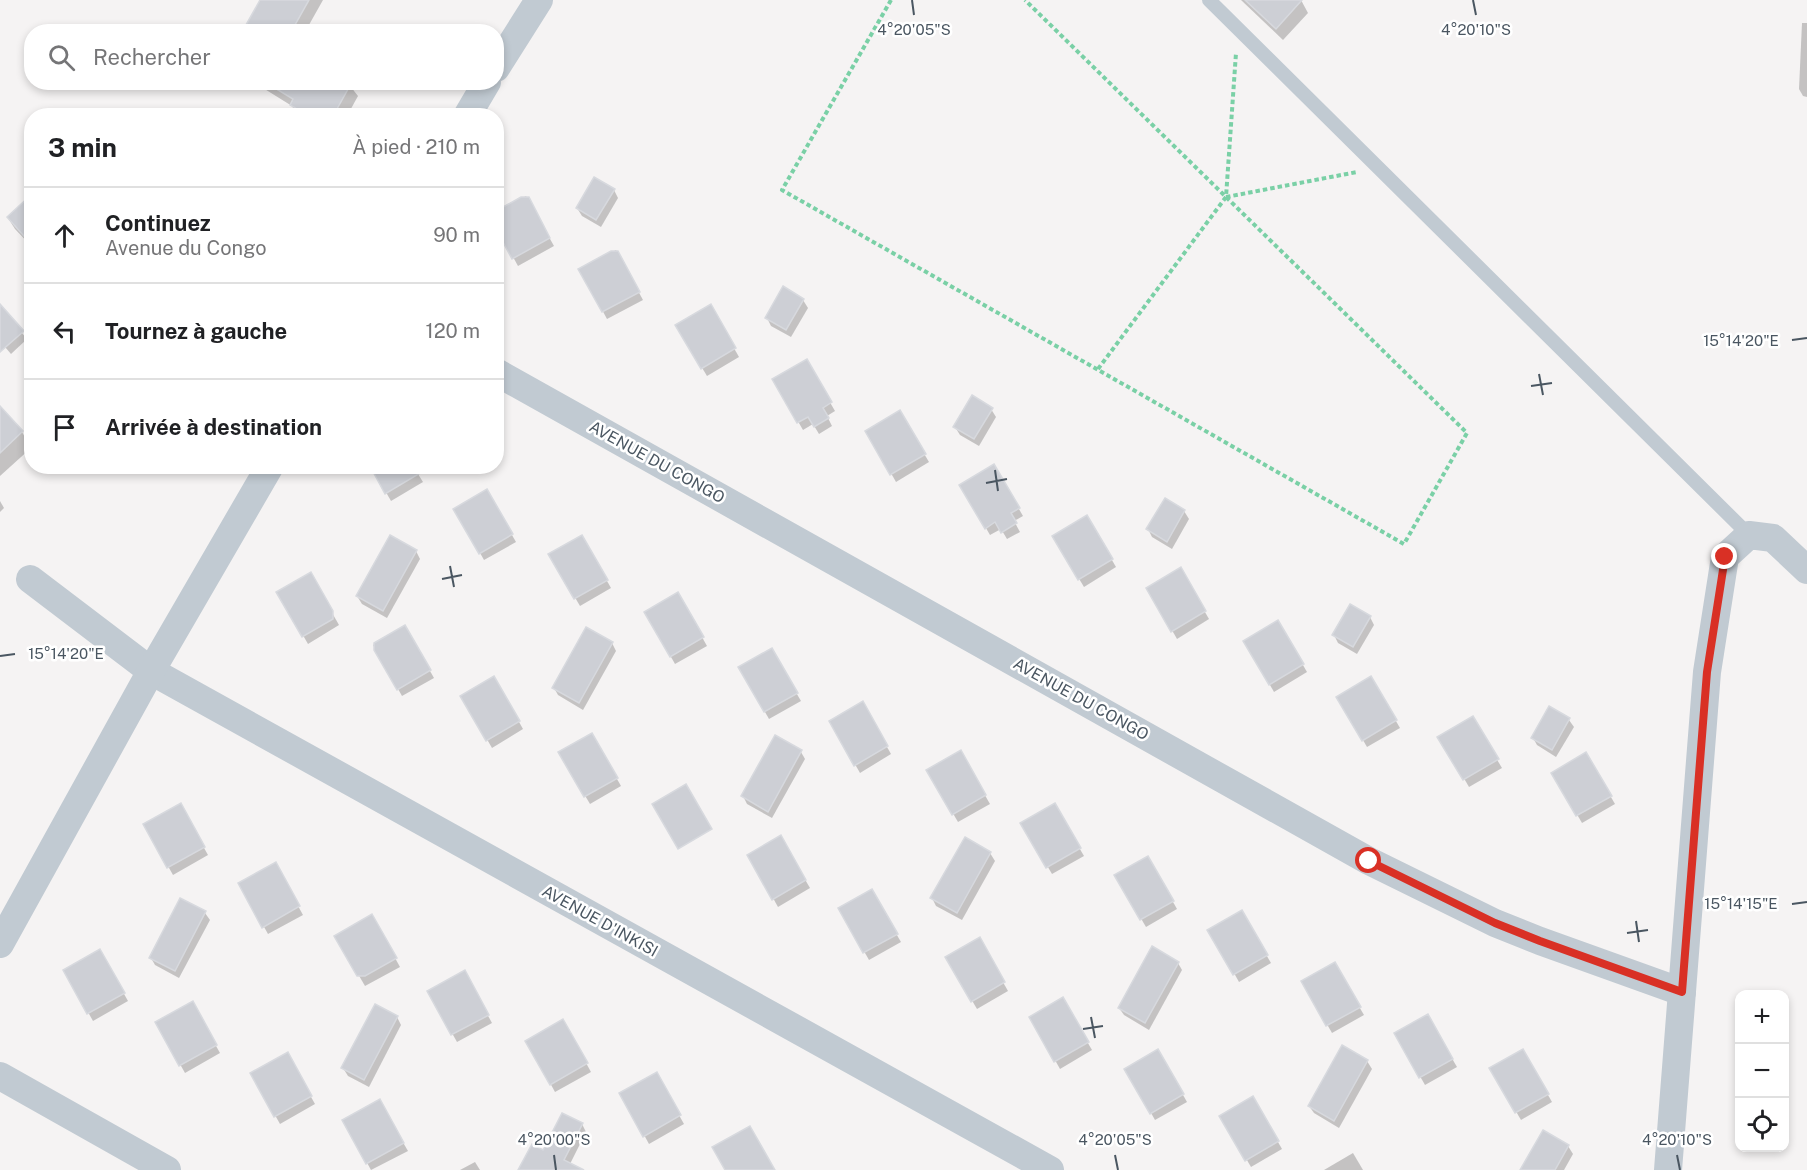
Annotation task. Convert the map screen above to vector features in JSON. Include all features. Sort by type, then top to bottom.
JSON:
[{"type":"street","points":[[504,55],[539,0]]},
{"type":"street","points":[[472,108],[482,90]]},
{"type":"street","name":"AVENUE DU CONGO","points":[[504,376],[1369,861],[1495,923],[1682,992]]},
{"type":"street","points":[[0,944],[150,671],[265,474]]},
{"type":"street","points":[[1668,1170],[1707,672],[1725,557],[1749,535],[1773,538],[1807,570]]},
{"type":"street","name":"AVENUE D'INKISI","points":[[30,579],[150,671],[1050,1170]]},
{"type":"street","points":[[0,1076],[167,1170]]},
{"type":"lane","points":[[1209,0],[1749,535]]},
{"type":"path","points":[[891,0],[782,190],[1404,543],[1467,433],[1025,0]]},
{"type":"path","points":[[1098,369],[1226,197],[1238,28]]},
{"type":"path","points":[[1226,197],[1378,168]]},
{"type":"building","points":[[260,0],[309,0],[296,24],[246,24]]},
{"type":"building","points":[[1245,0],[1302,0],[1276,29]]},
{"type":"building","points":[[278,90],[348,90],[337,108],[295,108],[290,105],[293,99]]},
{"type":"building","points":[[594,177],[615,189],[596,220],[576,208]]},
{"type":"building","points":[[521,197],[529,197],[550,238],[512,259],[504,244],[504,207]]},
{"type":"building","points":[[24,201],[24,236],[7,217]]},
{"type":"building","points":[[611,251],[618,251],[640,292],[602,312],[578,269]]},
{"type":"building","points":[[783,286],[804,299],[786,330],[765,318]]},
{"type":"building","points":[[0,304],[24,331],[0,352]]},
{"type":"building","points":[[711,304],[736,348],[701,369],[675,325]]},
{"type":"building","points":[[807,359],[832,402],[823,408],[829,418],[814,427],[808,417],[797,423],[772,379]]},
{"type":"building","points":[[972,395],[993,408],[974,439],[953,427]]},
{"type":"building","points":[[0,406],[23,431],[0,453]]},
{"type":"building","points":[[900,410],[926,454],[890,475],[865,431]]},
{"type":"building","points":[[994,464],[1020,508],[1011,513],[1017,523],[1001,533],[995,522],[985,529],[959,485]]},
{"type":"building","points":[[374,474],[419,474],[385,494]]},
{"type":"building","points":[[487,489],[513,534],[479,554],[453,509]]},
{"type":"building","points":[[1165,498],[1185,510],[1167,542],[1146,529]]},
{"type":"building","points":[[1087,515],[1113,559],[1078,580],[1052,536]]},
{"type":"building","points":[[390,535],[417,550],[383,611],[356,596]]},
{"type":"building","points":[[582,535],[608,580],[574,599],[548,554]]},
{"type":"building","points":[[1181,567],[1206,611],[1171,632],[1146,588]]},
{"type":"building","points":[[311,572],[333,611],[333,619],[302,637],[276,592]]},
{"type":"building","points":[[678,592],[704,637],[670,657],[644,612]]},
{"type":"building","points":[[1350,604],[1371,616],[1353,647],[1332,635]]},
{"type":"building","points":[[1278,620],[1304,664],[1269,685],[1243,641]]},
{"type":"building","points":[[405,625],[431,670],[397,690],[374,650],[374,643]]},
{"type":"building","points":[[586,627],[613,642],[579,703],[552,688]]},
{"type":"building","points":[[772,648],[798,693],[764,712],[738,667]]},
{"type":"building","points":[[494,676],[520,721],[486,741],[460,696]]},
{"type":"building","points":[[1371,676],[1397,720],[1362,741],[1336,697]]},
{"type":"building","points":[[863,701],[888,746],[854,766],[829,721]]},
{"type":"building","points":[[1549,706],[1570,718],[1552,750],[1531,738]]},
{"type":"building","points":[[1473,716],[1499,759],[1463,780],[1437,737]]},
{"type":"building","points":[[592,733],[618,778],[584,797],[558,752]]},
{"type":"building","points":[[775,735],[802,750],[768,812],[741,796]]},
{"type":"building","points":[[961,750],[986,795],[952,815],[926,770]]},
{"type":"building","points":[[1586,752],[1612,796],[1576,816],[1551,773]]},
{"type":"building","points":[[686,784],[712,829],[678,849],[652,804]]},
{"type":"building","points":[[181,803],[205,847],[167,868],[143,824]]},
{"type":"building","points":[[1055,803],[1081,848],[1046,868],[1020,823]]},
{"type":"building","points":[[781,835],[806,880],[772,900],[747,855]]},
{"type":"building","points":[[965,837],[991,852],[957,913],[930,898]]},
{"type":"building","points":[[1148,856],[1174,901],[1140,920],[1114,875]]},
{"type":"building","points":[[276,862],[300,906],[262,928],[238,883]]},
{"type":"building","points":[[872,889],[898,934],[863,953],[838,908]]},
{"type":"building","points":[[180,898],[206,911],[175,971],[149,958]]},
{"type":"building","points":[[1242,910],[1268,955],[1233,975],[1207,930]]},
{"type":"building","points":[[372,914],[397,958],[365,976],[357,976],[334,936]]},
{"type":"building","points":[[980,937],[1005,982],[971,1002],[945,957]]},
{"type":"building","points":[[1152,946],[1179,962],[1145,1023],[1118,1008]]},
{"type":"building","points":[[100,949],[125,993],[87,1014],[63,970]]},
{"type":"building","points":[[1335,962],[1361,1007],[1326,1026],[1301,981]]},
{"type":"building","points":[[465,970],[489,1015],[451,1035],[427,991]]},
{"type":"building","points":[[1063,997],[1089,1042],[1054,1062],[1029,1017]]},
{"type":"building","points":[[193,1001],[217,1045],[179,1066],[155,1022]]},
{"type":"building","points":[[375,1004],[398,1016],[364,1080],[341,1068]]},
{"type":"building","points":[[1428,1014],[1453,1059],[1419,1078],[1394,1033]]},
{"type":"building","points":[[563,1019],[588,1063],[550,1085],[525,1041]]},
{"type":"building","points":[[1342,1045],[1368,1060],[1334,1121],[1308,1106]]},
{"type":"building","points":[[1158,1049],[1184,1094],[1150,1114],[1124,1069]]},
{"type":"building","points":[[1523,1049],[1549,1094],[1515,1113],[1489,1068]]},
{"type":"building","points":[[288,1052],[312,1096],[274,1117],[250,1073]]},
{"type":"building","points":[[657,1072],[681,1115],[643,1137],[619,1093]]},
{"type":"building","points":[[1253,1096],[1279,1141],[1245,1161],[1219,1116]]},
{"type":"building","points":[[380,1099],[404,1143],[366,1164],[342,1120]]},
{"type":"building","points":[[562,1113],[583,1123],[564,1160],[584,1170],[518,1170],[532,1144],[543,1150]]},
{"type":"building","points":[[750,1126],[775,1170],[725,1170],[712,1147]]},
{"type":"building","points":[[1543,1130],[1569,1145],[1555,1170],[1520,1170]]},
{"type":"route","points":[[1369,861],[1495,923],[1682,992],[1707,672],[1725,557]]}]
